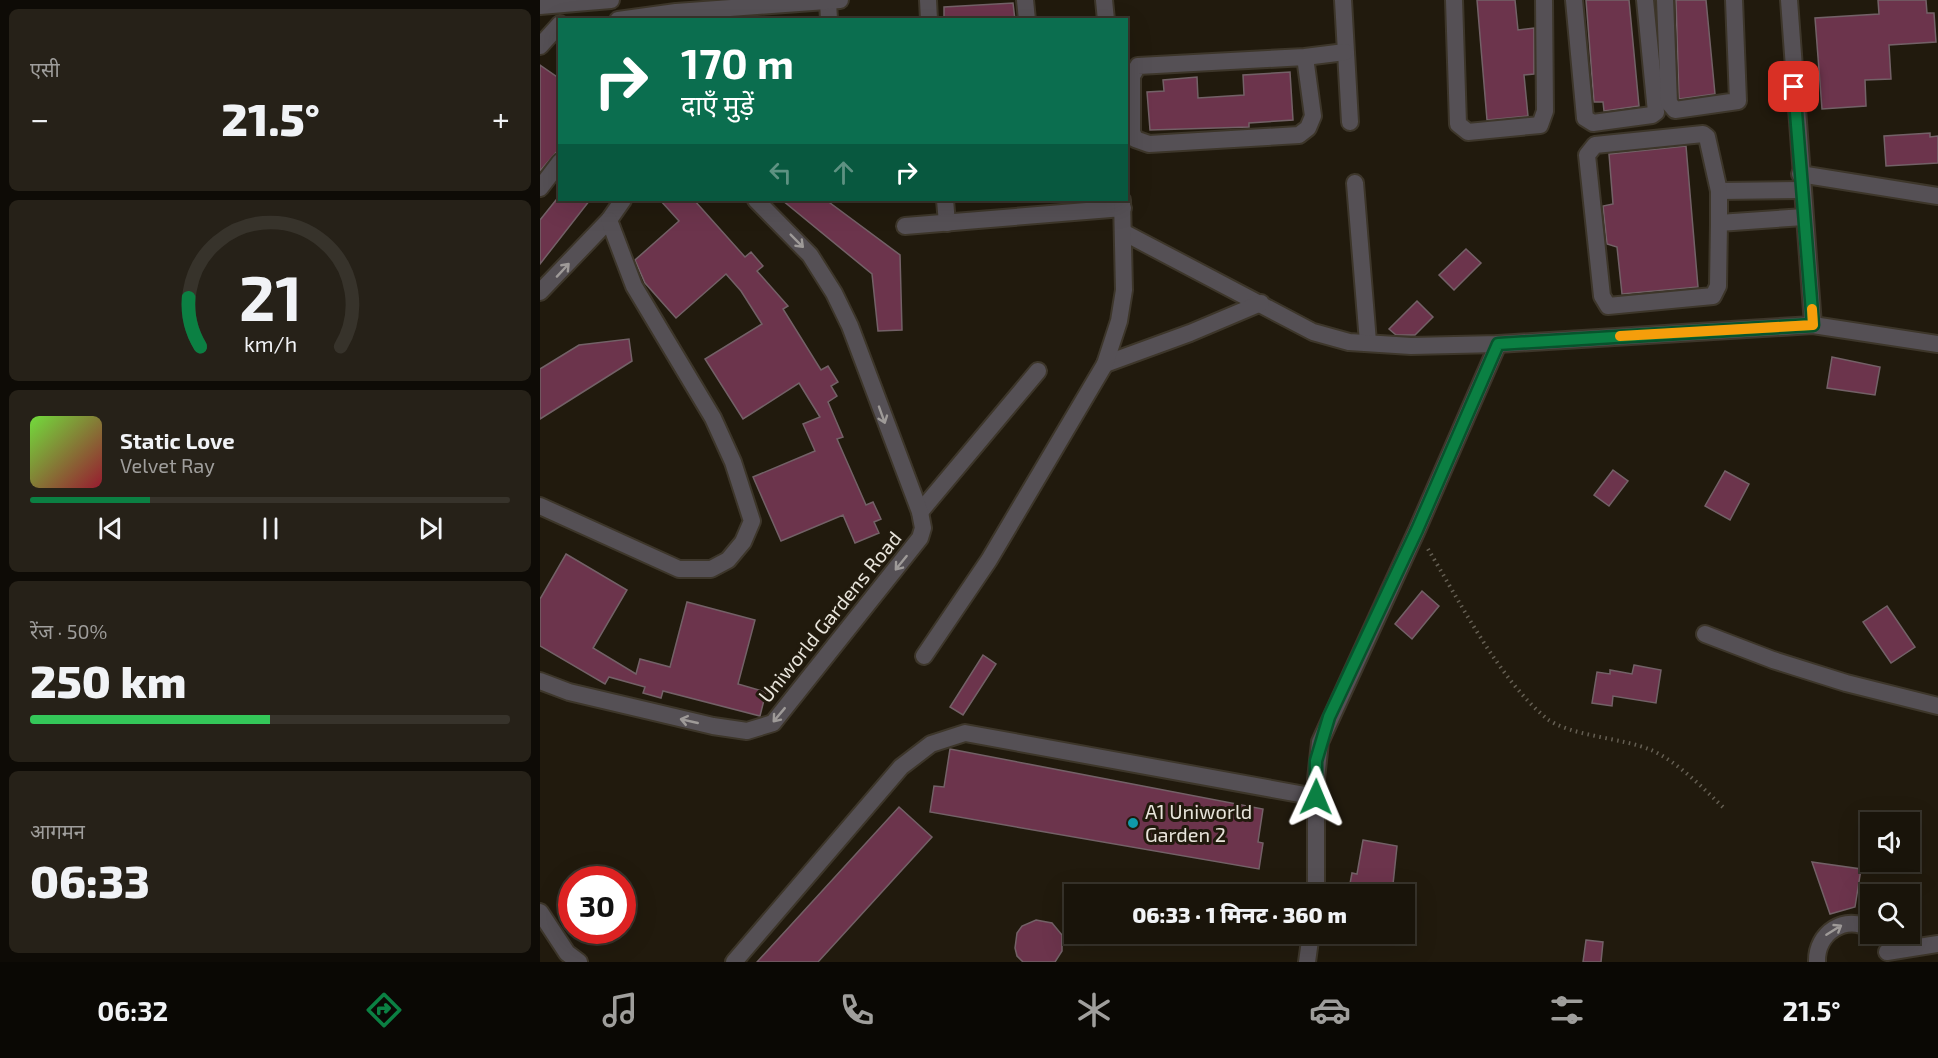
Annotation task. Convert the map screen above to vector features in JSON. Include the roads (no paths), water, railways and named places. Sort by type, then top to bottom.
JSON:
[{"type":"street","points":[[540,6],[611,0]]},
{"type":"street","points":[[646,18],[711,15],[840,0]]},
{"type":"street","points":[[928,0],[930,18]]},
{"type":"street","points":[[1025,0],[1027,18]]},
{"type":"street","points":[[1104,0],[1106,18]]},
{"type":"street","points":[[1343,0],[1350,122]]},
{"type":"street","points":[[1454,0],[1458,124],[1468,132],[1540,125],[1545,111],[1544,0]]},
{"type":"street","points":[[1574,0],[1585,118],[1593,123],[1652,115],[1656,112],[1645,0]]},
{"type":"street","points":[[1665,0],[1669,103],[1675,110],[1738,101],[1734,0]]},
{"type":"street","points":[[1789,0],[1813,325]]},
{"type":"street","points":[[828,1],[829,18]]},
{"type":"street","points":[[540,25],[558,23]]},
{"type":"street","points":[[540,46],[558,25]]},
{"type":"street","points":[[1305,57],[1313,116],[1308,128],[1299,135],[1149,144],[1135,139],[1132,132],[1132,76],[1138,66],[1305,57],[1345,52]]},
{"type":"street","points":[[1703,134],[1707,137],[1719,191],[1719,223],[1718,286],[1713,296],[1608,306],[1604,302],[1587,154],[1595,145],[1703,134]]},
{"type":"street","points":[[540,188],[558,165]]},
{"type":"street","points":[[1719,191],[1801,182],[1938,196]]},
{"type":"street","points":[[1355,183],[1368,342]]},
{"type":"street","points":[[540,292],[609,220],[622,201]]},
{"type":"street","name":"Uniworld Gardens Road","points":[[540,681],[569,692],[713,726],[747,731],[764,727],[773,723],[917,543],[923,528],[920,512],[850,326],[834,292],[810,255],[757,201]]},
{"type":"street","points":[[945,201],[947,223]]},
{"type":"street","points":[[905,226],[947,223],[1044,206],[1122,204],[1124,290],[1119,321],[1105,364],[989,560],[924,656]]},
{"type":"street","points":[[1719,223],[1804,217]]},
{"type":"street","points":[[540,506],[679,569],[711,569],[728,560],[743,542],[752,521],[733,462],[717,427],[634,286],[609,220]]},
{"type":"street","points":[[1123,232],[1313,332],[1330,338],[1411,346],[1498,344],[1813,325],[1938,344]]},
{"type":"street","points":[[1105,364],[1190,333],[1261,303]]},
{"type":"street","points":[[1316,884],[1316,761],[1323,734],[1417,530],[1498,344]]},
{"type":"street","points":[[920,512],[1038,371]]},
{"type":"street","points":[[1706,634],[1773,660],[1846,683],[1938,706]]},
{"type":"street","points":[[734,962],[902,767],[931,744],[964,733],[1316,797]]},
{"type":"street","points":[[540,912],[567,953],[579,962]]},
{"type":"street","points":[[1817,962],[1821,942],[1834,928],[1852,923],[1860,925]]},
{"type":"street","points":[[1307,962],[1309,944]]},
{"type":"street","points":[[1887,957],[1938,944]]},
{"type":"place","name":"A1 Uniworld Garden 2","points":[[1133,823]]}]
